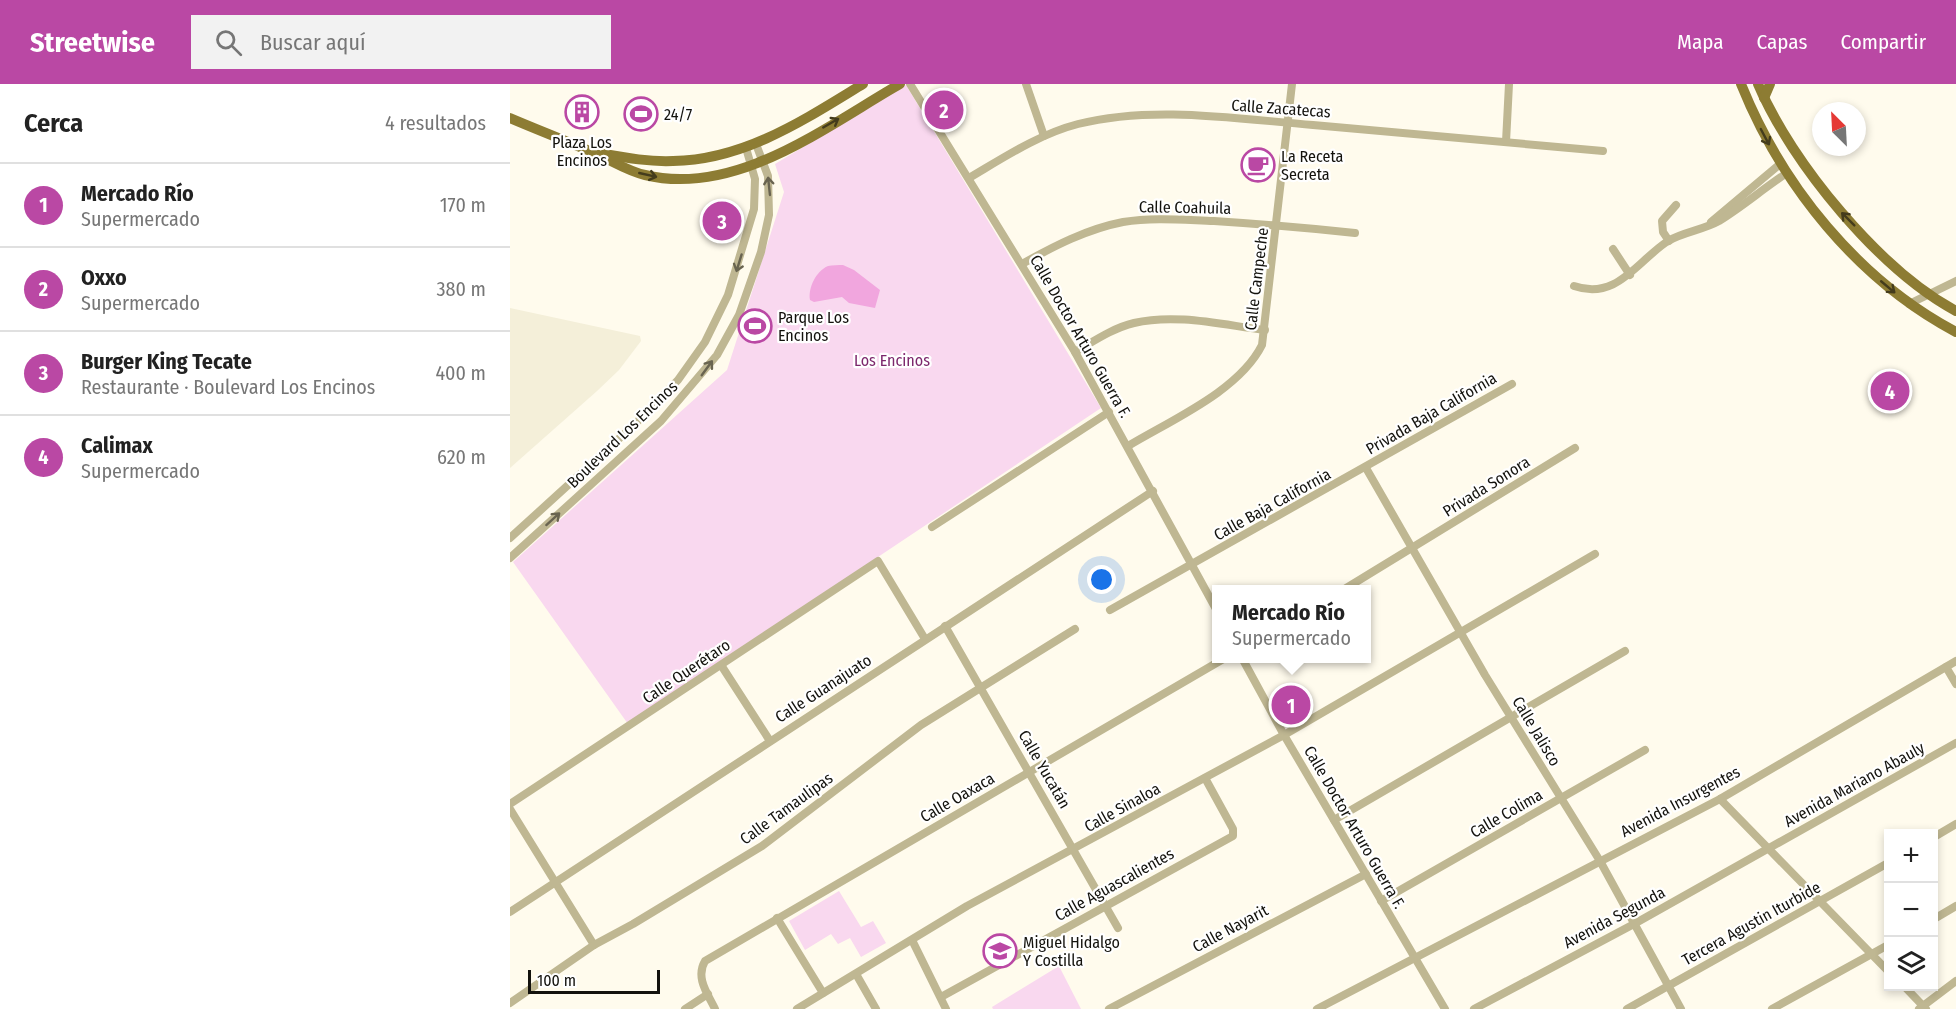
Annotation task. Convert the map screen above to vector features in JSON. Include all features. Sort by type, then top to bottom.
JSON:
[{"type":"main road","points":[[595,153],[673,161],[751,146],[863,84]]},
{"type":"main road","points":[[510,118],[595,153],[633,172],[668,180],[706,177],[763,160],[900,84]]},
{"type":"main road","points":[[1741,84],[1780,164],[1861,263],[1909,304],[1956,332]]},
{"type":"main road","points":[[1758,84],[1791,148],[1840,211],[1927,296],[1956,311]]},
{"type":"main road","points":[[1764,99],[1770,84]]},
{"type":"street","name":"Calle Doctor Arturo Guerra F.","points":[[910,84],[1075,352],[1212,601]]},
{"type":"street","points":[[1026,84],[1044,136]]},
{"type":"street","name":"Calle Campeche","points":[[1128,446],[1241,375],[1255,360],[1262,345],[1278,225],[1292,84]]},
{"type":"street","points":[[1506,142],[1509,84]]},
{"type":"street","name":"Calle Zacatecas","points":[[969,178],[1044,136],[1085,123],[1147,115],[1289,123],[1603,151]]},
{"type":"street","name":"Boulevard Los Encinos","points":[[510,558],[643,437],[700,378],[717,355],[739,315],[760,252],[769,215],[770,189],[763,160],[751,146]]},
{"type":"street","name":"Boulevard Los Encinos","points":[[510,538],[633,425],[678,380],[716,322],[739,263],[754,209],[756,195],[751,146]]},
{"type":"street","points":[[1709,225],[1724,208],[1762,181],[1780,164]]},
{"type":"street","points":[[1574,286],[1583,289],[1617,284],[1669,241],[1709,225],[1787,173]]},
{"type":"street","points":[[1669,241],[1663,232],[1662,221],[1676,205]]},
{"type":"street","name":"Calle Coahuila","points":[[1022,264],[1055,246],[1092,231],[1123,222],[1162,218],[1278,225],[1355,233]]},
{"type":"street","points":[[1613,249],[1630,275]]},
{"type":"street","points":[[1909,304],[1956,281]]},
{"type":"street","points":[[1075,352],[1108,333],[1134,323],[1156,320],[1188,321],[1265,330]]},
{"type":"street","name":"Privada Baja California","points":[[1366,468],[1512,384]]},
{"type":"street","points":[[932,527],[1109,412]]},
{"type":"street","points":[[633,425],[643,437]]},
{"type":"street","name":"Privada Sonora","points":[[1351,585],[1575,448]]},
{"type":"street","name":"Calle Jalisco","points":[[1366,468],[1512,719],[1600,861],[1681,1009]]},
{"type":"street","name":"Calle Baja California","points":[[1193,565],[1366,468]]},
{"type":"street","name":"Calle Guanajuato","points":[[510,912],[1153,491]]},
{"type":"street","name":"Calle Sinaloa","points":[[798,1009],[967,906],[1075,850],[1284,735],[1595,554]]},
{"type":"street","name":"Calle Querétaro","points":[[510,804],[878,561],[925,639]]},
{"type":"street","points":[[1110,610],[1193,565]]},
{"type":"street","name":"Calle Yucatán","points":[[945,626],[1118,928]]},
{"type":"street","name":"Calle Tamaulipas","points":[[510,1003],[594,945],[762,846],[921,725],[983,689],[1075,629]]},
{"type":"street","points":[[1334,820],[1512,719],[1625,651]]},
{"type":"street","name":"Avenida Insurgentes","points":[[1317,1009],[1720,799],[1956,661]]},
{"type":"street","name":"Calle Oaxaca","points":[[708,994],[700,974],[705,961],[1216,663]]},
{"type":"street","name":"Calle Doctor Arturo Guerra F.","points":[[1245,663],[1284,735],[1445,1009]]},
{"type":"street","points":[[721,665],[770,741]]},
{"type":"street","points":[[1946,667],[1956,684]]},
{"type":"street","name":"Avenida Mariano Abauly","points":[[1767,850],[1956,743]]},
{"type":"street","name":"Calle Colima","points":[[1381,901],[1645,750]]},
{"type":"street","name":"Calle Aguascalientes","points":[[940,997],[1105,904],[1230,838],[1233,829],[1205,778]]},
{"type":"street","points":[[1720,799],[1767,850],[1884,967]]},
{"type":"street","points":[[510,809],[594,945]]},
{"type":"street","points":[[1938,835],[1956,824]]},
{"type":"street","name":"Avenida Segunda","points":[[1474,1009],[1767,850]]},
{"type":"street","name":"Tercera Agustin Iturbide","points":[[1627,1009],[1884,864]]},
{"type":"street","name":"Calle Nayarit","points":[[1109,1009],[1366,874]]},
{"type":"street","points":[[1938,917],[1956,906]]},
{"type":"street","points":[[777,918],[823,993]]},
{"type":"street","points":[[912,940],[946,1009]]},
{"type":"street","points":[[1772,1009],[1884,948]]},
{"type":"street","points":[[856,974],[876,1009]]},
{"type":"street","points":[[1908,991],[1923,1008],[1956,981]]},
{"type":"street","points":[[685,1009],[708,994],[715,1009]]},
{"type":"shaded area","points":[[843,265],[854,270],[880,290],[875,308],[849,303],[842,297],[814,302],[810,300],[812,285],[820,272],[828,266]]},
{"type":"shaded area","points":[[510,308],[640,336],[641,341],[619,370],[510,468]]},
{"type":"green space","name":"Los Encinos","points":[[906,85],[1101,408],[628,724],[513,562],[727,370],[784,192],[775,164]]},
{"type":"green space","points":[[839,891],[861,927],[873,921],[886,943],[861,957],[850,938],[838,944],[831,934],[805,950],[789,921]]},
{"type":"green space","points":[[1059,966],[1081,1009],[993,1009],[992,1007]]},
{"type":"place","name":"Oxxo","points":[[944,110]]},
{"type":"place","name":"Plaza Los Encinos","points":[[582,112]]},
{"type":"place","name":"24/7","points":[[641,114]]},
{"type":"place","name":"La Receta Secreta","points":[[1258,165]]},
{"type":"place","name":"Burger King Tecate","points":[[722,221]]},
{"type":"place","name":"Parque Los Encinos","points":[[755,326]]},
{"type":"place","name":"Calimax","points":[[1890,391]]},
{"type":"place","name":"Mercado Río","points":[[1291,705]]},
{"type":"place","name":"Miguel Hidalgo Y Costilla","points":[[1000,951]]}]
